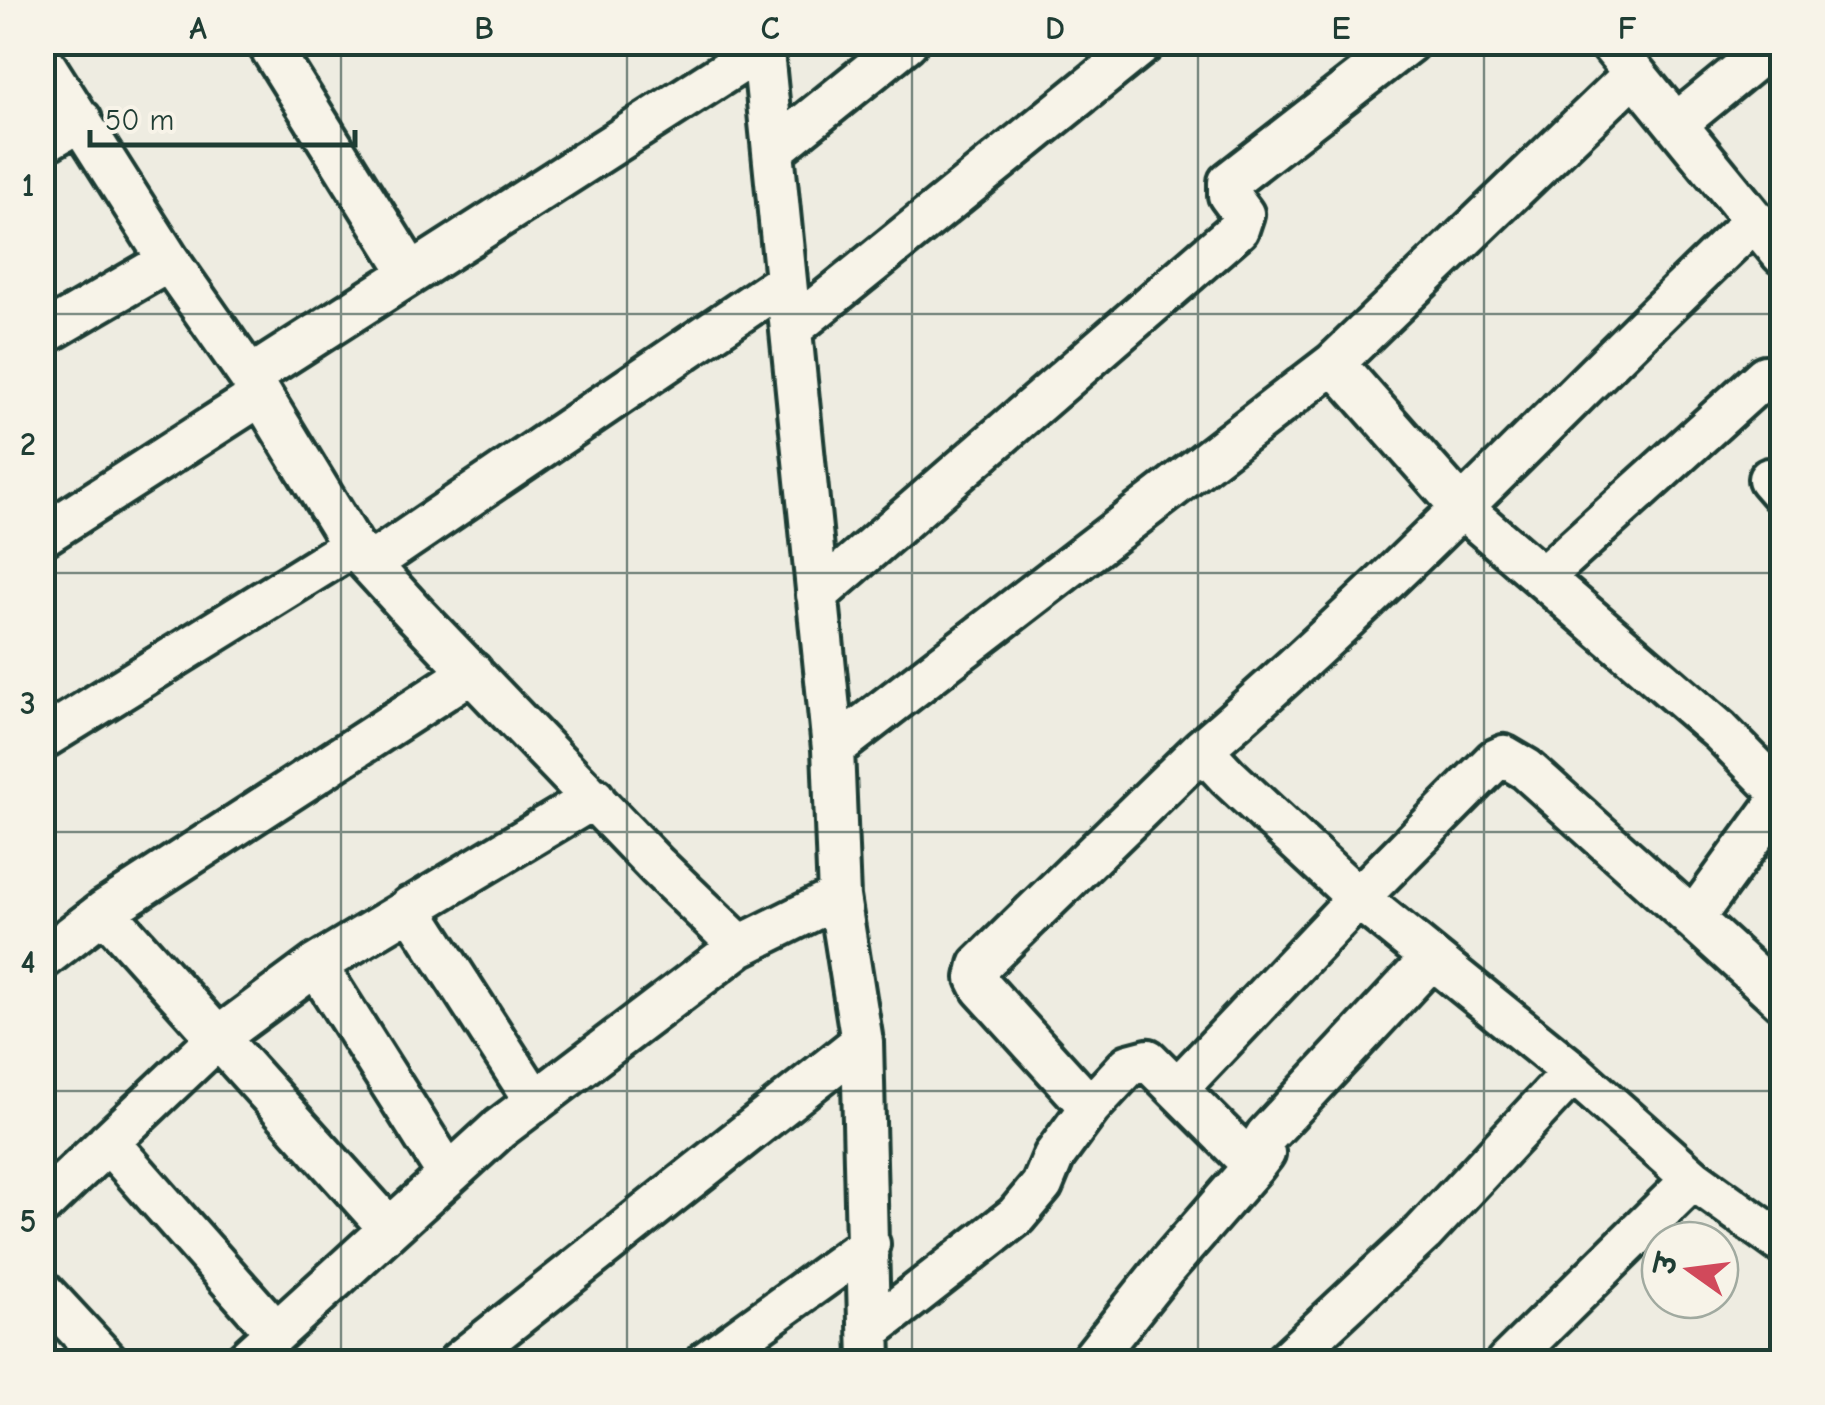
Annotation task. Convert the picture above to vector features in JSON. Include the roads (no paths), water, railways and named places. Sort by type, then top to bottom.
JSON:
[{"type":"street","points":[[267,42],[412,273]]},
{"type":"street","points":[[773,150],[907,42]]},
{"type":"street","points":[[790,329],[1145,42]]},
{"type":"street","points":[[817,596],[1238,229],[1244,214],[1229,195],[1229,182],[1409,42]]},
{"type":"street","points":[[1090,1107],[982,988],[977,978],[980,964],[1202,749],[1463,508],[1633,336],[1772,233],[1609,42]]},
{"type":"street","points":[[1676,124],[1776,42]]},
{"type":"street","points":[[42,536],[412,273],[762,45],[833,750],[839,897],[862,1042],[870,1346]]},
{"type":"street","points":[[42,61],[362,555],[657,866],[740,946]]},
{"type":"street","points":[[833,750],[1334,363],[1634,74]]},
{"type":"street","points":[[42,143],[81,120]]},
{"type":"street","points":[[42,336],[169,260]]},
{"type":"street","points":[[42,740],[362,555],[786,281]]},
{"type":"street","points":[[1334,363],[1463,508],[1720,731],[1782,796],[1693,919]]},
{"type":"street","points":[[1543,577],[1765,376]]},
{"type":"street","points":[[42,959],[104,910],[472,672]]},
{"type":"street","points":[[1202,749],[1358,898],[1573,1072],[1693,1179],[1782,1243]]},
{"type":"street","points":[[1177,1089],[1358,898],[1495,760],[1504,756],[1526,769],[1782,1000]]},
{"type":"street","points":[[42,1205],[220,1036],[316,965],[594,798]]},
{"type":"street","points":[[244,1362],[448,1174],[535,1101],[740,946],[839,897]]},
{"type":"street","points":[[410,907],[535,1101]]},
{"type":"street","points":[[104,910],[389,1228]]},
{"type":"street","points":[[1090,1362],[1165,1268],[1263,1158],[1261,1144],[1266,1136],[1432,958]]},
{"type":"street","points":[[316,965],[448,1174]]},
{"type":"street","points":[[459,1362],[862,1042]]},
{"type":"street","points":[[870,1346],[1016,1216],[1042,1186],[1054,1156],[1090,1107],[1128,1065],[1148,1060],[1254,1166]]},
{"type":"street","points":[[1285,1362],[1424,1233],[1573,1072]]},
{"type":"street","points":[[108,1142],[276,1332]]},
{"type":"street","points":[[1507,1362],[1693,1179]]},
{"type":"street","points":[[706,1362],[868,1244]]},
{"type":"street","points":[[42,1291],[108,1362]]}]
